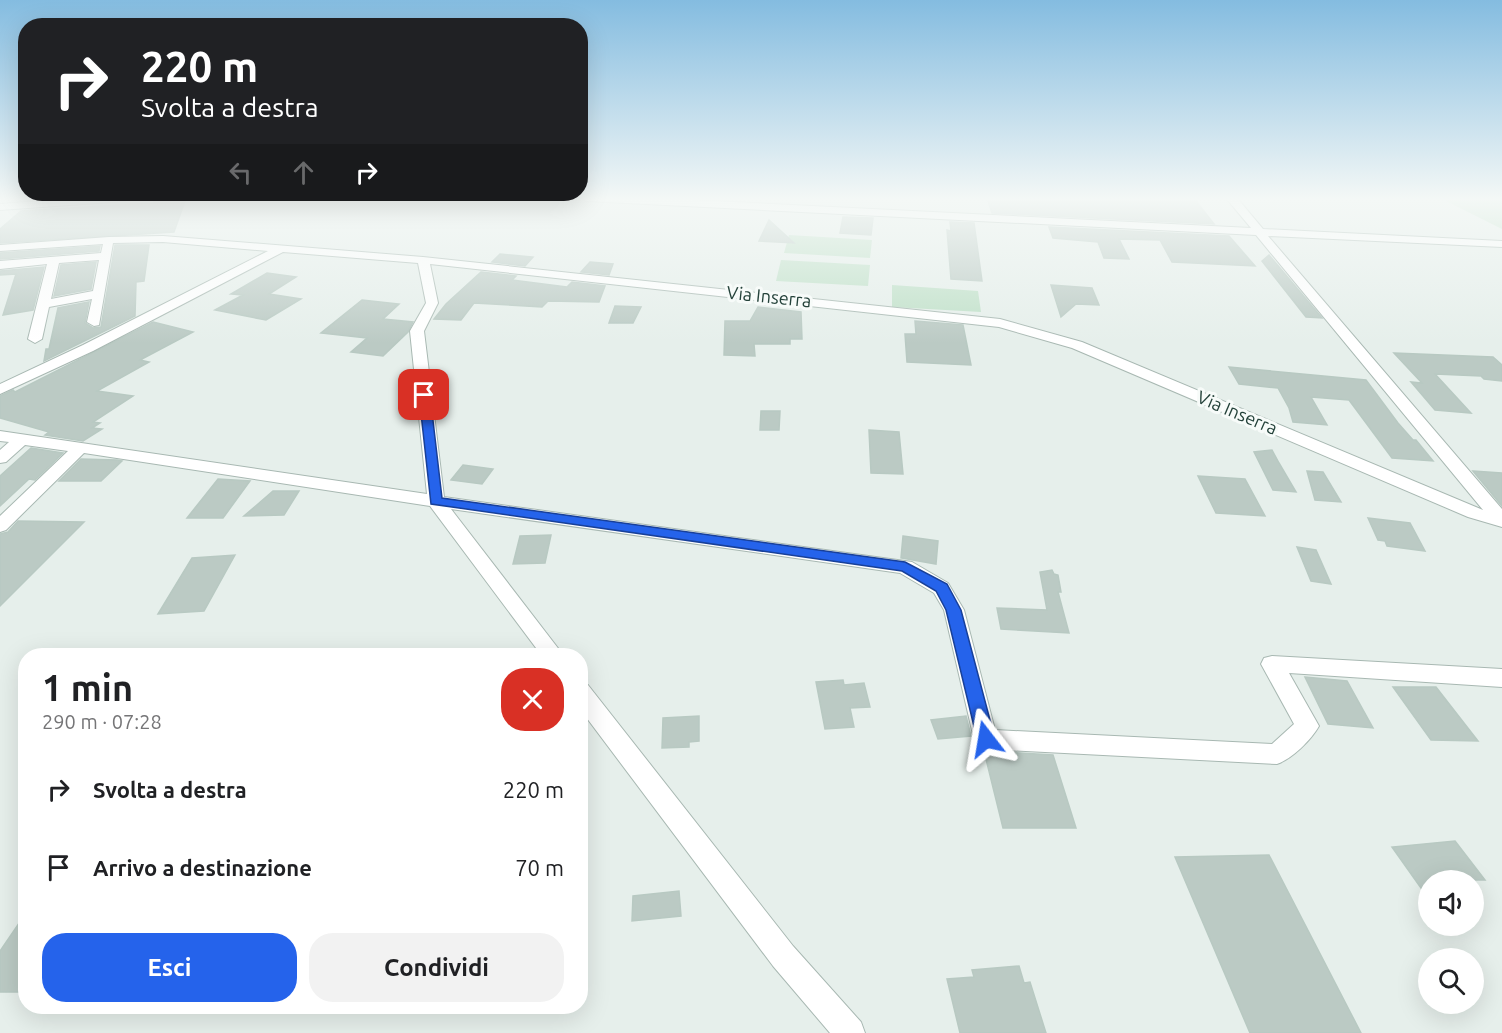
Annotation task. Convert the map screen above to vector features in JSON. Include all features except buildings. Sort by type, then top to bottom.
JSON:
[{"type":"street","name":"Via Inserra","points":[[0,248],[24,246]]},
{"type":"street","points":[[94,322],[108,246]]},
{"type":"street","name":"Via Inserra","points":[[258,246],[423,260],[1000,323],[1077,345],[1474,513],[1502,521]]},
{"type":"street","points":[[1271,246],[1502,521]]},
{"type":"street","points":[[0,390],[282,248]]},
{"type":"street","points":[[0,264],[106,256]]},
{"type":"street","points":[[35,339],[54,260]]},
{"type":"street","points":[[423,260],[432,303],[417,331],[436,501],[548,648]]},
{"type":"street","points":[[43,304],[99,294]]},
{"type":"street","points":[[0,436],[436,501],[905,567],[941,588],[954,610],[986,739],[1276,754],[1307,726],[1272,663],[1502,678]]},
{"type":"street","points":[[0,458],[22,439]]},
{"type":"street","points":[[0,526],[81,447]]},
{"type":"street","points":[[588,701],[783,956],[850,1033]]},
{"type":"green space","points":[[786,246],[871,246],[870,258],[784,253]]},
{"type":"green space","points":[[781,260],[870,265],[868,286],[776,281]]},
{"type":"green space","points":[[892,285],[978,291],[981,312],[892,307]]},
{"type":"route","points":[[424,395],[436,501],[905,567],[941,588],[954,610],[986,739]]}]
